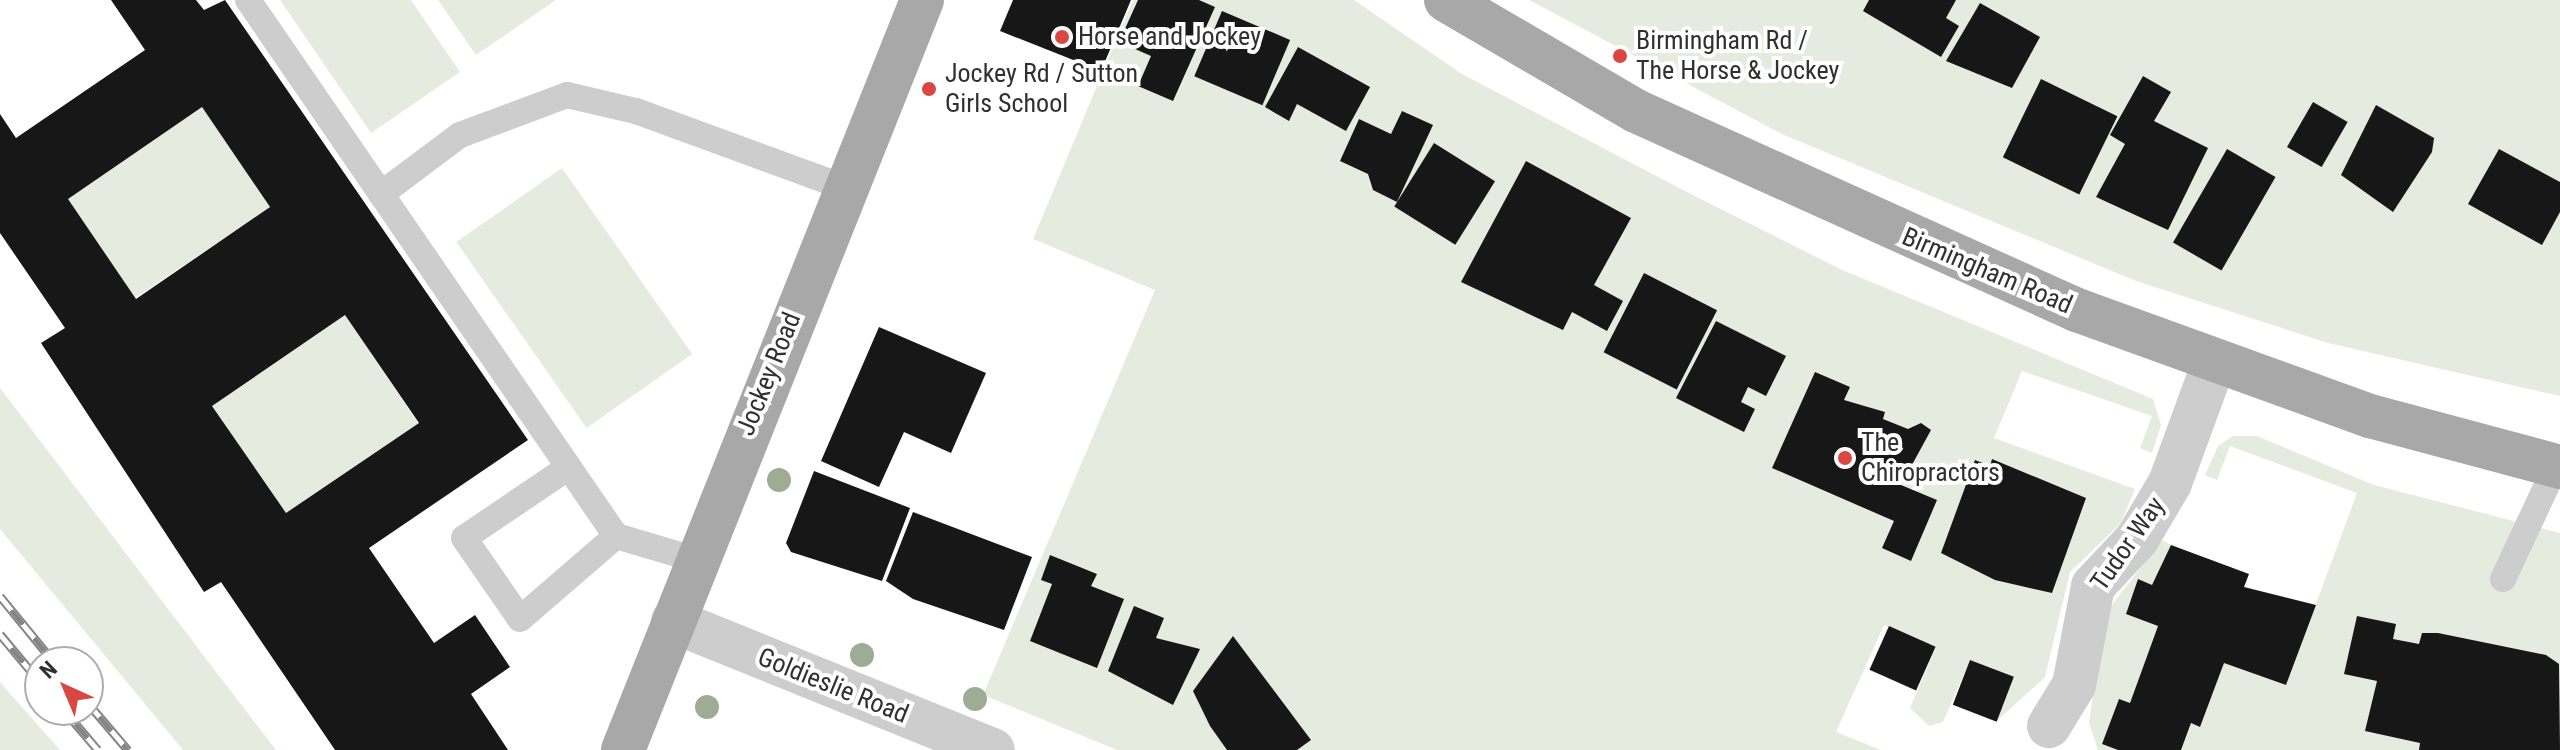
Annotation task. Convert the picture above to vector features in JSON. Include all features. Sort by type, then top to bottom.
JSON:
[{"type":"main road","name":"Jockey Road","points":[[623,750],[922,0]]},
{"type":"main road","name":"Birmingham Road","points":[[1446,0],[1636,111],[1802,191],[2214,363],[2558,467]]},
{"type":"street","name":"Tudor Way","points":[[2044,740],[2074,685],[2093,586],[2137,539],[2170,483],[2214,363]]},
{"type":"street","name":"Goldieslie Road","points":[[673,621],[993,750]]},
{"type":"lane","points":[[248,0],[566,469],[616,536],[697,560]]},
{"type":"lane","points":[[381,194],[460,135],[567,95],[636,111],[846,188]]},
{"type":"lane","points":[[2503,579],[2558,467]]},
{"type":"lane","points":[[566,469],[464,538],[520,619],[616,536]]},
{"type":"shaded area","points":[[280,0],[411,0],[460,72],[371,133]]},
{"type":"shaded area","points":[[438,0],[556,0],[476,55]]},
{"type":"shaded area","points":[[1133,0],[1354,0],[1462,74],[1840,269],[2153,399],[2161,425],[2152,453],[2140,448],[2152,416],[2022,371],[1994,438],[2135,489],[2121,523],[2070,572],[2045,677],[1997,721],[2014,677],[1970,660],[1943,722],[1929,726],[1910,708],[1936,647],[1884,625],[1836,732],[1881,750],[1117,750],[983,695],[1155,290],[1033,239]]},
{"type":"shaded area","points":[[1529,0],[2560,0],[2560,396],[2328,343],[2136,281],[1782,134]]},
{"type":"shaded area","points":[[202,107],[270,207],[135,298],[67,198]]},
{"type":"shaded area","points":[[562,168],[692,354],[587,428],[456,242]]},
{"type":"shaded area","points":[[345,315],[418,424],[285,514],[212,405]]},
{"type":"shaded area","points":[[0,388],[276,750],[183,750],[104,655],[104,646],[97,646],[0,529]]},
{"type":"shaded area","points":[[2233,436],[2257,436],[2374,485],[2560,533],[2560,750],[2181,750],[2191,723],[2200,727],[2224,663],[2286,685],[2357,493],[2230,446],[2217,480],[2205,475],[2218,446]]},
{"type":"shaded area","points":[[2162,540],[2171,545],[2165,561],[2152,585],[2138,580],[2126,613],[2158,626],[2130,703],[2119,700],[2102,744],[2118,750],[2098,750],[2089,723],[2105,614]]},
{"type":"shaded area","points":[[0,682],[24,709],[24,726],[39,726],[60,750],[0,750]]},
{"type":"building","points":[[111,0],[196,0],[204,10],[225,0],[528,440],[369,548],[434,643],[475,615],[510,667],[471,694],[508,750],[335,750],[221,582],[204,592],[41,343],[65,328],[0,233],[0,114],[16,138],[145,50]],"holes":[[[202,107],[270,207],[136,299],[68,199]],[[345,315],[419,423],[286,513],[212,406]]]},
{"type":"building","name":"Horse and Jockey","points":[[1013,0],[1131,0],[1101,71],[1000,31]]},
{"type":"building","points":[[1138,0],[1199,0],[1215,7],[1173,101],[1138,86],[1151,56],[1119,42]]},
{"type":"building","points":[[1869,0],[1956,0],[1946,18],[1959,26],[1941,57],[1863,11]]},
{"type":"building","points":[[1980,3],[2040,37],[2012,88],[1946,61]]},
{"type":"building","points":[[1222,11],[1290,40],[1262,105],[1194,76]]},
{"type":"building","points":[[1298,47],[1370,87],[1346,131],[1297,104],[1289,121],[1265,107]]},
{"type":"building","points":[[2143,76],[2171,92],[2154,121],[2208,148],[2168,230],[2096,197],[2125,144],[2110,135]]},
{"type":"building","points":[[2041,79],[2117,116],[2079,194],[2003,157]]},
{"type":"building","points":[[2313,102],[2348,122],[2322,167],[2287,147]]},
{"type":"building","points":[[2376,105],[2434,138],[2432,152],[2393,212],[2341,175]]},
{"type":"building","points":[[1402,111],[1433,125],[1397,202],[1373,190],[1368,174],[1340,161],[1359,119],[1391,134]]},
{"type":"building","points":[[1434,143],[1495,181],[1455,245],[1394,207]]},
{"type":"building","points":[[2227,149],[2275,177],[2221,271],[2173,243]]},
{"type":"building","points":[[2499,149],[2560,182],[2560,212],[2542,245],[2468,204]]},
{"type":"building","points":[[1526,161],[1631,218],[1594,285],[1623,301],[1607,331],[1572,312],[1563,330],[1461,282]]},
{"type":"building","points":[[1644,273],[1717,310],[1677,390],[1604,352]]},
{"type":"building","points":[[1716,321],[1786,356],[1766,396],[1748,387],[1741,402],[1755,409],[1744,432],[1676,398]]},
{"type":"building","points":[[879,327],[986,373],[951,453],[904,432],[879,487],[821,461]]},
{"type":"building","name":"The Chiropractors","points":[[1815,372],[1850,387],[1844,400],[1885,412],[1883,419],[1908,429],[1921,423],[1931,430],[1901,485],[1937,500],[1911,561],[1882,548],[1894,521],[1772,468]]},
{"type":"building","points":[[1992,459],[2086,498],[2052,593],[1995,580],[1941,553],[1975,460],[1990,466]]},
{"type":"building","points":[[814,471],[910,508],[882,581],[791,552],[786,543]]},
{"type":"building","points":[[913,512],[1032,557],[1004,630],[913,599],[886,581]]},
{"type":"building","points":[[2171,545],[2249,574],[2244,587],[2316,605],[2286,685],[2224,663],[2200,727],[2191,723],[2181,750],[2118,750],[2102,744],[2119,699],[2130,703],[2158,626],[2126,614],[2138,579],[2152,585]]},
{"type":"building","points":[[1050,555],[1097,574],[1091,586],[1124,599],[1097,668],[1030,641],[1052,584],[1041,580]]},
{"type":"building","points":[[1134,606],[1164,618],[1156,638],[1200,649],[1173,705],[1108,671]]},
{"type":"building","points":[[2357,616],[2396,624],[2393,639],[2419,644],[2422,633],[2438,633],[2546,655],[2559,664],[2560,750],[2419,750],[2420,743],[2365,731],[2377,681],[2344,674]]},
{"type":"building","points":[[1889,626],[1936,647],[1916,691],[1869,670]]},
{"type":"building","points":[[1233,636],[1311,740],[1297,750],[1227,750],[1210,726],[1193,691]]},
{"type":"building","points":[[1970,660],[2014,677],[1997,722],[1953,705]]},
{"type":"railway","points":[[0,596],[41,646]]},
{"type":"railway","points":[[0,634],[24,663]]},
{"type":"railway","points":[[104,722],[128,750]]},
{"type":"railway","points":[[78,726],[98,750]]},
{"type":"place","name":"Horse and Jockey","points":[[1062,37]]},
{"type":"place","name":"Birmingham Rd / The Horse & Jockey","points":[[1620,56]]},
{"type":"place","name":"Jockey Rd / Sutton Girls School","points":[[929,89]]},
{"type":"place","name":"The Chiropractors","points":[[1845,458]]}]
